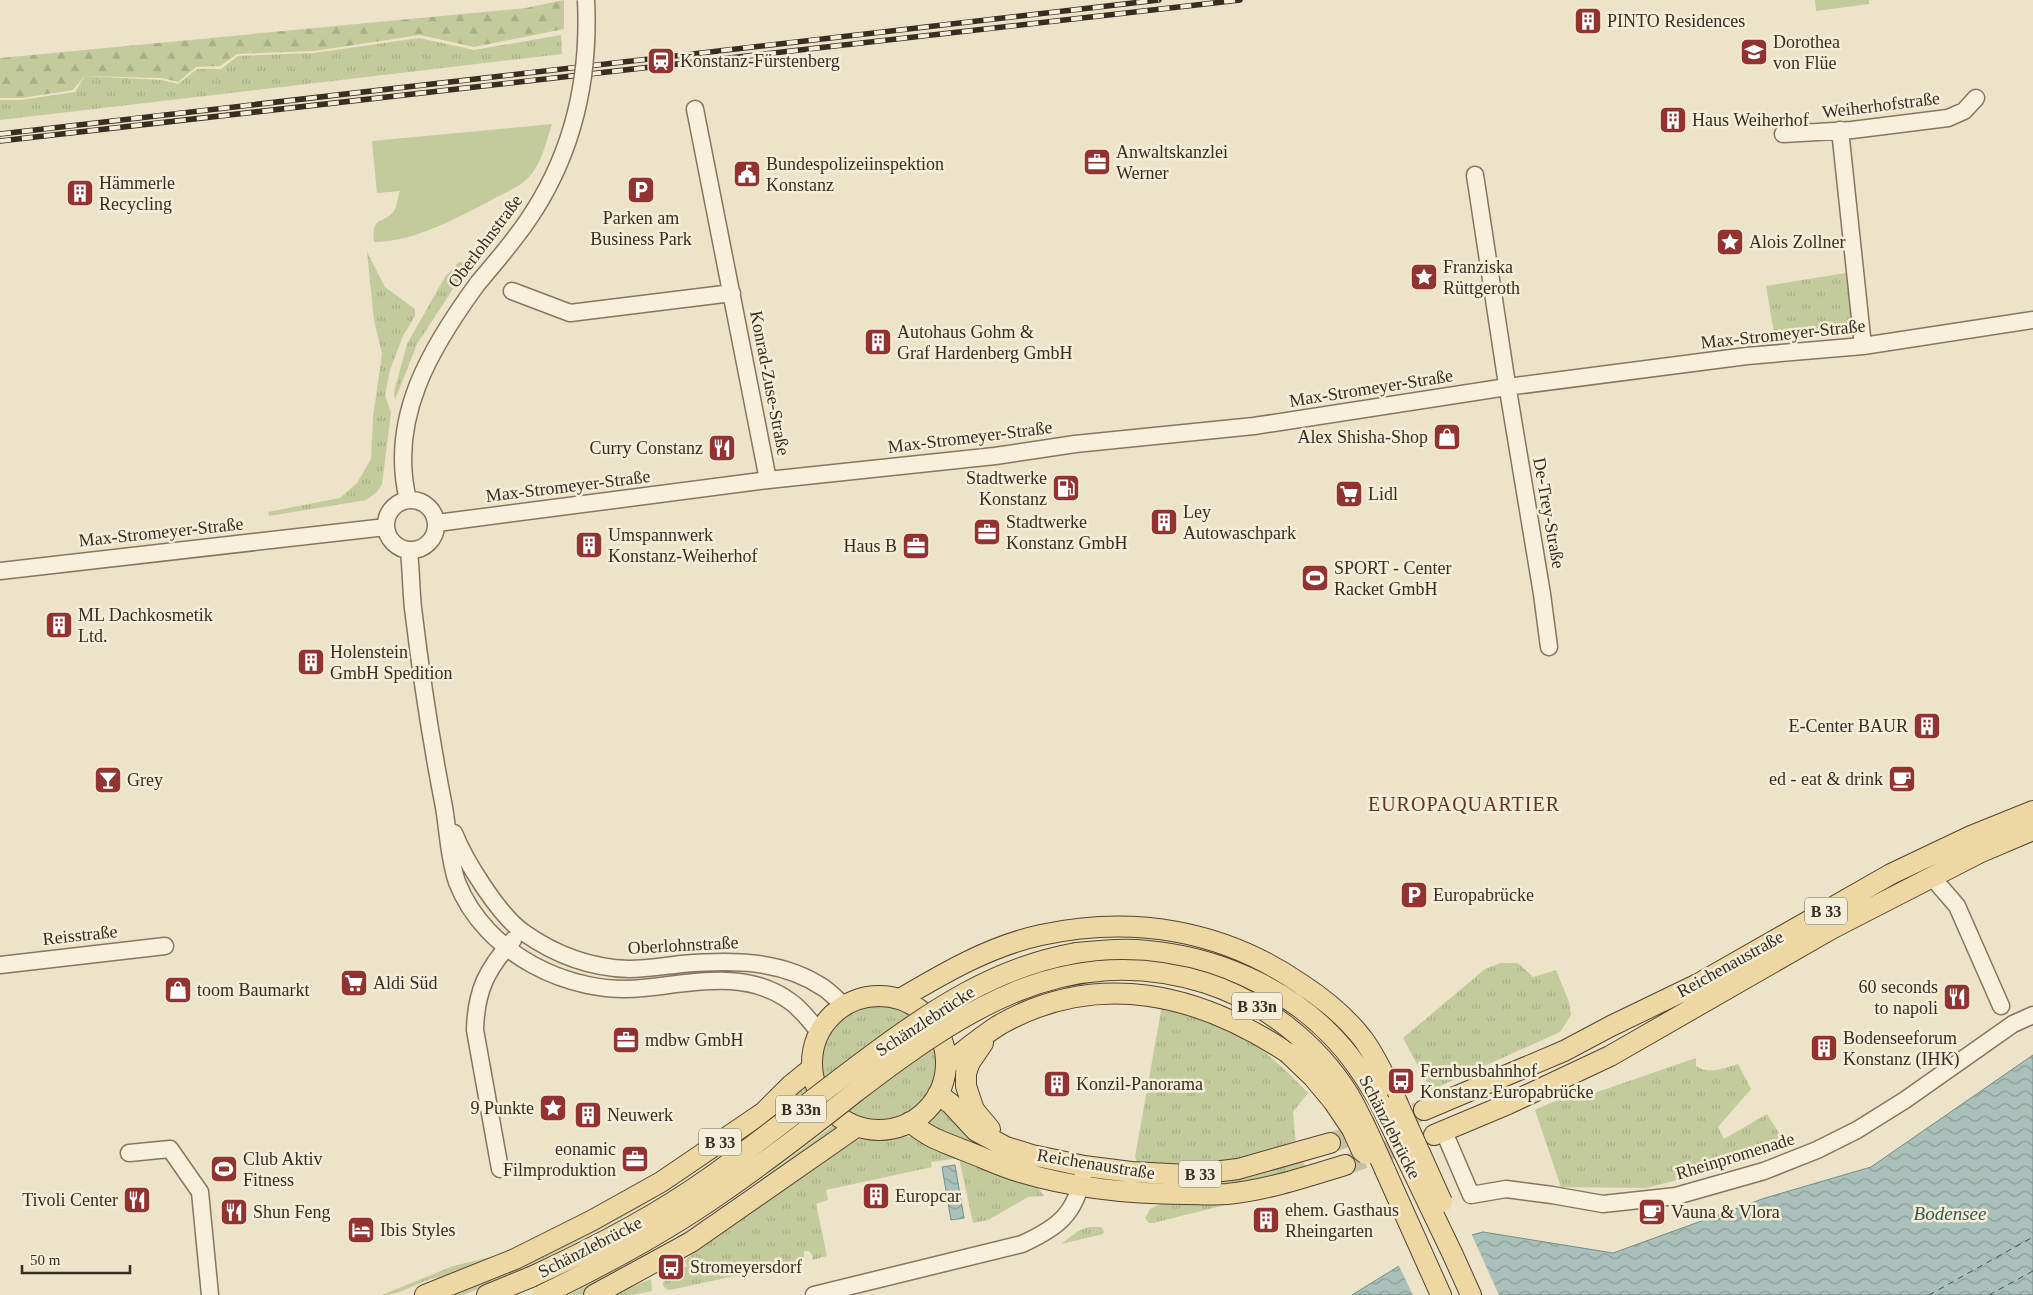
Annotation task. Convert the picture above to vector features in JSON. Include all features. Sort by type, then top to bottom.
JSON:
[{"type":"main road","name":"Reichenaustraße","points":[[2033,811],[1963,840],[1891,874],[1698,984],[1611,1026],[1564,1052],[1426,1109],[1420,1122],[1421,1127],[1425,1131],[1440,1136],[1610,1056],[1833,928],[1979,853],[2033,830]]},
{"type":"main road","name":"B 33n","points":[[900,1000],[968,961],[1039,935],[1103,926],[1158,928],[1207,938],[1225,943],[1261,959],[1326,1002],[1363,1040],[1388,1083],[1449,1218],[1453,1255]]},
{"type":"main road","name":"Schänzlebrücke","points":[[487,1295],[531,1277],[609,1239],[678,1199],[770,1133],[914,1023],[957,997],[998,976],[1034,962],[1076,953],[1111,950],[1147,950],[1214,964],[1269,988],[1297,1006],[1330,1034],[1357,1065],[1378,1099],[1471,1295]]},
{"type":"main road","name":"Schänzlebrücke","points":[[542,1295],[619,1256],[670,1227],[778,1152],[908,1053],[957,1021],[1015,992],[1052,979],[1088,972],[1134,970],[1188,978],[1221,988],[1258,1007],[1285,1025],[1310,1046],[1332,1071],[1349,1095],[1365,1124],[1441,1295]]},
{"type":"main road","name":"B 33n","points":[[946,1065],[989,1032],[1034,1009],[1071,999],[1094,996],[1132,994],[1180,1001],[1222,1015],[1266,1038],[1288,1053],[1313,1077],[1333,1101],[1352,1129],[1362,1151],[1385,1170]]},
{"type":"main road","points":[[884,996],[900,1000],[922,1012],[931,1021],[945,1048],[946,1065],[943,1083],[931,1105],[910,1122],[887,1129],[871,1130],[856,1127],[832,1110],[822,1098],[815,1083],[812,1068],[813,1051],[819,1032],[831,1016],[844,1006],[863,998],[884,996]]},
{"type":"main road","points":[[989,1032],[970,1062],[966,1073],[966,1086],[974,1110],[988,1125],[996,1142]]},
{"type":"main road","name":"B 33","points":[[425,1295],[515,1259],[591,1221],[661,1182],[764,1112],[791,1085],[812,1068]]},
{"type":"main road","name":"Reichenaustraße","points":[[938,1094],[951,1104],[976,1131],[1006,1148],[1032,1155],[1084,1166],[1131,1172],[1189,1175],[1238,1169],[1321,1146],[1316,1165],[1308,1176]]},
{"type":"main road","name":"Reichenaustraße","points":[[910,1122],[927,1136],[964,1150],[986,1161],[1021,1172],[1080,1186],[1153,1194],[1225,1194],[1265,1188],[1345,1164]]},
{"type":"main road","points":[[594,1295],[691,1242],[856,1127]]},
{"type":"street","name":"Oberlohnstraße","points":[[408,500],[404,486],[402,456],[405,428],[425,367],[440,338],[478,283],[528,221],[552,179],[566,144],[575,118],[582,87],[587,30],[586,0]]},
{"type":"street","name":"Weiherhofstraße","points":[[1783,134],[1840,130],[1948,118],[1964,111],[1976,98]]},
{"type":"street","name":"Konrad-Zuse-Straße","points":[[695,110],[768,480]]},
{"type":"street","points":[[1840,130],[1863,346]]},
{"type":"street","points":[[1475,175],[1507,387]]},
{"type":"street","name":"Konrad-Zuse-Straße","points":[[512,292],[570,313],[732,293]]},
{"type":"street","name":"Max-Stromeyer-Straße","points":[[437,524],[768,480],[995,456],[1075,444],[1254,426],[1507,387],[1747,356],[1863,346],[2033,320]]},
{"type":"street","name":"De-Trey-Straße","points":[[1507,387],[1550,647]]},
{"type":"street","points":[[408,500],[422,502],[427,506],[435,517],[437,524],[436,531],[429,544],[423,548],[409,550],[396,545],[390,540],[386,527],[387,517],[392,509],[399,503],[408,500]]},
{"type":"street","name":"Max-Stromeyer-Straße","points":[[0,571],[386,527]]},
{"type":"street","name":"Oberlohnstraße","points":[[409,550],[421,671],[433,751],[457,882],[478,917],[506,948],[544,970],[573,981],[596,987],[622,990],[694,981],[730,980],[755,984],[776,992],[791,1002],[819,1032]]},
{"type":"street","name":"Oberlohnstraße","points":[[444,810],[456,839],[479,880],[500,907],[522,931],[564,955],[602,967],[630,969],[721,961],[745,961],[765,964],[792,973],[825,988],[844,1006]]},
{"type":"street","points":[[1938,884],[1957,906],[2001,1006]]},
{"type":"street","points":[[500,1170],[475,1030],[478,995],[491,966],[522,931]]},
{"type":"street","name":"Reisstraße","points":[[0,964],[165,946]]},
{"type":"street","name":"Rheinpromenade","points":[[1440,1136],[1471,1195],[1506,1190],[1552,1195],[1603,1204],[1676,1196],[1764,1171],[1818,1150],[1865,1125],[1905,1100],[2013,1024],[2033,1015]]},
{"type":"street","points":[[128,1153],[170,1149],[200,1192],[210,1295]]},
{"type":"street","points":[[814,1295],[1022,1244],[1044,1234],[1063,1220],[1073,1207],[1084,1166]]},
{"type":"green space","points":[[564,0],[564,29],[474,47],[420,35],[314,51],[237,54],[220,66],[196,67],[178,82],[162,78],[85,76],[73,90],[22,98],[0,98],[0,58],[526,8]]},
{"type":"green space","points":[[1815,0],[1869,0],[1869,4],[1816,11]]},
{"type":"green space","points":[[561,35],[562,54],[0,120],[0,100],[21,100],[75,92],[85,76],[162,80],[178,84],[197,69],[221,69],[238,56],[314,53],[419,38],[474,50]]},
{"type":"green space","points":[[552,124],[537,165],[529,177],[518,186],[437,227],[405,238],[374,242],[374,228],[376,224],[394,211],[400,191],[377,193],[372,141]]},
{"type":"green space","points":[[367,252],[385,287],[415,309],[415,316],[403,336],[390,370],[385,395],[391,413],[382,484],[377,492],[366,500],[269,516],[268,512],[340,498],[357,483],[371,459],[373,417],[382,354],[374,320]]},
{"type":"green space","points":[[459,262],[470,263],[417,344],[395,400],[394,392],[407,344],[445,277]]},
{"type":"green space","points":[[1846,273],[1854,327],[1775,339],[1766,286]]},
{"type":"green space","points":[[1501,963],[1518,963],[1533,977],[1556,970],[1569,1002],[1571,1015],[1560,1032],[1431,1090],[1403,1038],[1485,969]]},
{"type":"green space","points":[[879,1005],[901,1010],[919,1022],[931,1040],[936,1062],[931,1084],[919,1102],[901,1114],[879,1119],[857,1114],[839,1102],[827,1084],[822,1062],[827,1040],[839,1022],[857,1010]]},
{"type":"green space","points":[[1162,1005],[1228,1029],[1257,1046],[1292,1076],[1308,1093],[1293,1112],[1296,1146],[1212,1166],[1138,1165],[1135,1157]]},
{"type":"green space","points":[[1696,1058],[1696,1066],[1706,1070],[1717,1070],[1738,1064],[1751,1089],[1718,1127],[1724,1139],[1767,1114],[1787,1146],[1721,1169],[1646,1188],[1561,1187],[1535,1110],[1571,1094],[1574,1100]]},
{"type":"green space","points":[[805,1079],[809,1088],[723,1153],[653,1200],[526,1267],[527,1269],[463,1295],[440,1295],[537,1255]]},
{"type":"green space","points":[[939,1107],[974,1140],[1060,1170],[1060,1174],[1021,1165],[920,1125]]},
{"type":"green space","points":[[835,1124],[843,1128],[710,1221],[597,1287],[581,1295],[569,1295],[674,1239],[750,1188]]},
{"type":"green space","points":[[899,1136],[915,1137],[1026,1182],[1038,1188],[1044,1196],[1028,1197],[988,1220],[973,1223],[959,1158],[931,1162],[932,1167],[826,1190],[828,1200],[816,1204],[827,1256],[812,1260],[813,1256],[809,1251],[804,1251],[804,1261],[670,1290],[663,1285],[664,1281],[687,1266],[685,1261],[705,1243],[772,1199],[843,1146],[858,1139]]},
{"type":"green space","points":[[1301,1160],[1305,1165],[1304,1168],[1234,1185],[1135,1185],[1135,1180]]},
{"type":"green space","points":[[1253,1198],[1153,1223],[1149,1223],[1145,1218],[1150,1209],[1164,1202]]},
{"type":"green space","points":[[1088,1227],[1101,1227],[1104,1231],[1103,1234],[1061,1244],[1078,1231]]},
{"type":"green space","points":[[550,1231],[532,1245],[474,1270],[435,1278],[403,1291],[382,1295],[453,1266],[499,1255]]},
{"type":"green space","points":[[651,1279],[652,1291],[632,1295],[611,1295]]},
{"type":"water","name":"Bodensee","points":[[2033,1055],[2033,1295],[1352,1295],[1433,1245],[1483,1232],[1613,1253],[1765,1198],[1871,1167]]},
{"type":"water","points":[[955,1165],[964,1218],[951,1220],[942,1167]]},
{"type":"pier","points":[[1471,1233],[1499,1295],[1413,1295],[1398,1264],[1432,1243]]},
{"type":"ferry route","points":[[1929,1295],[2033,1237]]},
{"type":"ferry route","points":[[1989,1295],[2033,1271]]},
{"type":"tunnel","points":[[1330,1143],[1424,1110]]},
{"type":"tunnel","points":[[1345,1165],[1416,1141]]},
{"type":"railway","points":[[0,134],[1159,0]]},
{"type":"railway","points":[[0,141],[1240,0]]},
{"type":"place","name":"PINTO Residences","points":[[1588,21]]},
{"type":"place","name":"Dorothea von Flüe","points":[[1754,52]]},
{"type":"place","name":"Konstanz-Fürstenberg","points":[[661,61]]},
{"type":"place","name":"Haus Weiherhof","points":[[1673,120]]},
{"type":"place","name":"Anwaltskanzlei Werner","points":[[1097,162]]},
{"type":"place","name":"Bundespolizeiinspektion Konstanz","points":[[747,174]]},
{"type":"place","name":"Parken am Business Park","points":[[641,190]]},
{"type":"place","name":"Hämmerle Recycling","points":[[80,193]]},
{"type":"place","name":"Alois Zollner","points":[[1730,242]]},
{"type":"place","name":"Franziska Rüttgeroth","points":[[1424,277]]},
{"type":"place","name":"Autohaus Gohm & Graf Hardenberg GmbH","points":[[878,342]]},
{"type":"place","name":"Alex Shisha-Shop","points":[[1447,437]]},
{"type":"place","name":"Curry Constanz","points":[[722,448]]},
{"type":"place","name":"Stadtwerke Konstanz","points":[[1066,488]]},
{"type":"place","name":"Lidl","points":[[1349,494]]},
{"type":"place","name":"Ley Autowaschpark","points":[[1164,522]]},
{"type":"place","name":"Stadtwerke Konstanz GmbH","points":[[987,532]]},
{"type":"place","name":"Umspannwerk Konstanz-Weiherhof","points":[[589,545]]},
{"type":"place","name":"Haus B","points":[[916,546]]},
{"type":"place","name":"SPORT - Center Racket GmbH","points":[[1315,578]]},
{"type":"place","name":"ML Dachkosmetik Ltd.","points":[[59,625]]},
{"type":"place","name":"Holenstein GmbH Spedition","points":[[311,662]]},
{"type":"place","name":"E-Center BAUR","points":[[1927,726]]},
{"type":"place","name":"ed - eat & drink","points":[[1902,779]]},
{"type":"place","name":"Grey","points":[[108,780]]},
{"type":"place","name":"Europabrücke","points":[[1414,895]]},
{"type":"place","name":"Aldi Süd","points":[[354,983]]},
{"type":"place","name":"toom Baumarkt","points":[[178,990]]},
{"type":"place","name":"60 seconds to napoli","points":[[1957,997]]},
{"type":"place","name":"mdbw GmbH","points":[[626,1040]]},
{"type":"place","name":"Bodenseeforum Konstanz (IHK)","points":[[1824,1048]]},
{"type":"place","name":"Fernbusbahnhof Konstanz Europabrücke","points":[[1401,1081]]},
{"type":"place","name":"Konzil-Panorama","points":[[1057,1084]]},
{"type":"place","name":"9 Punkte","points":[[553,1108]]},
{"type":"place","name":"Neuwerk","points":[[588,1115]]},
{"type":"place","name":"eonamic Filmproduktion","points":[[635,1159]]},
{"type":"place","name":"Club Aktiv Fitness","points":[[224,1169]]},
{"type":"place","name":"Europcar","points":[[876,1196]]},
{"type":"place","name":"Tivoli Center","points":[[137,1200]]},
{"type":"place","name":"Shun Feng","points":[[234,1212]]},
{"type":"place","name":"Vauna & Vlora","points":[[1652,1212]]},
{"type":"place","name":"ehem. Gasthaus Rheingarten","points":[[1266,1220]]},
{"type":"place","name":"Ibis Styles","points":[[361,1230]]},
{"type":"place","name":"Stromeyersdorf","points":[[671,1267]]},
{"type":"district","name":"EUROPAQUARTIER","points":[[1464,804]]}]
